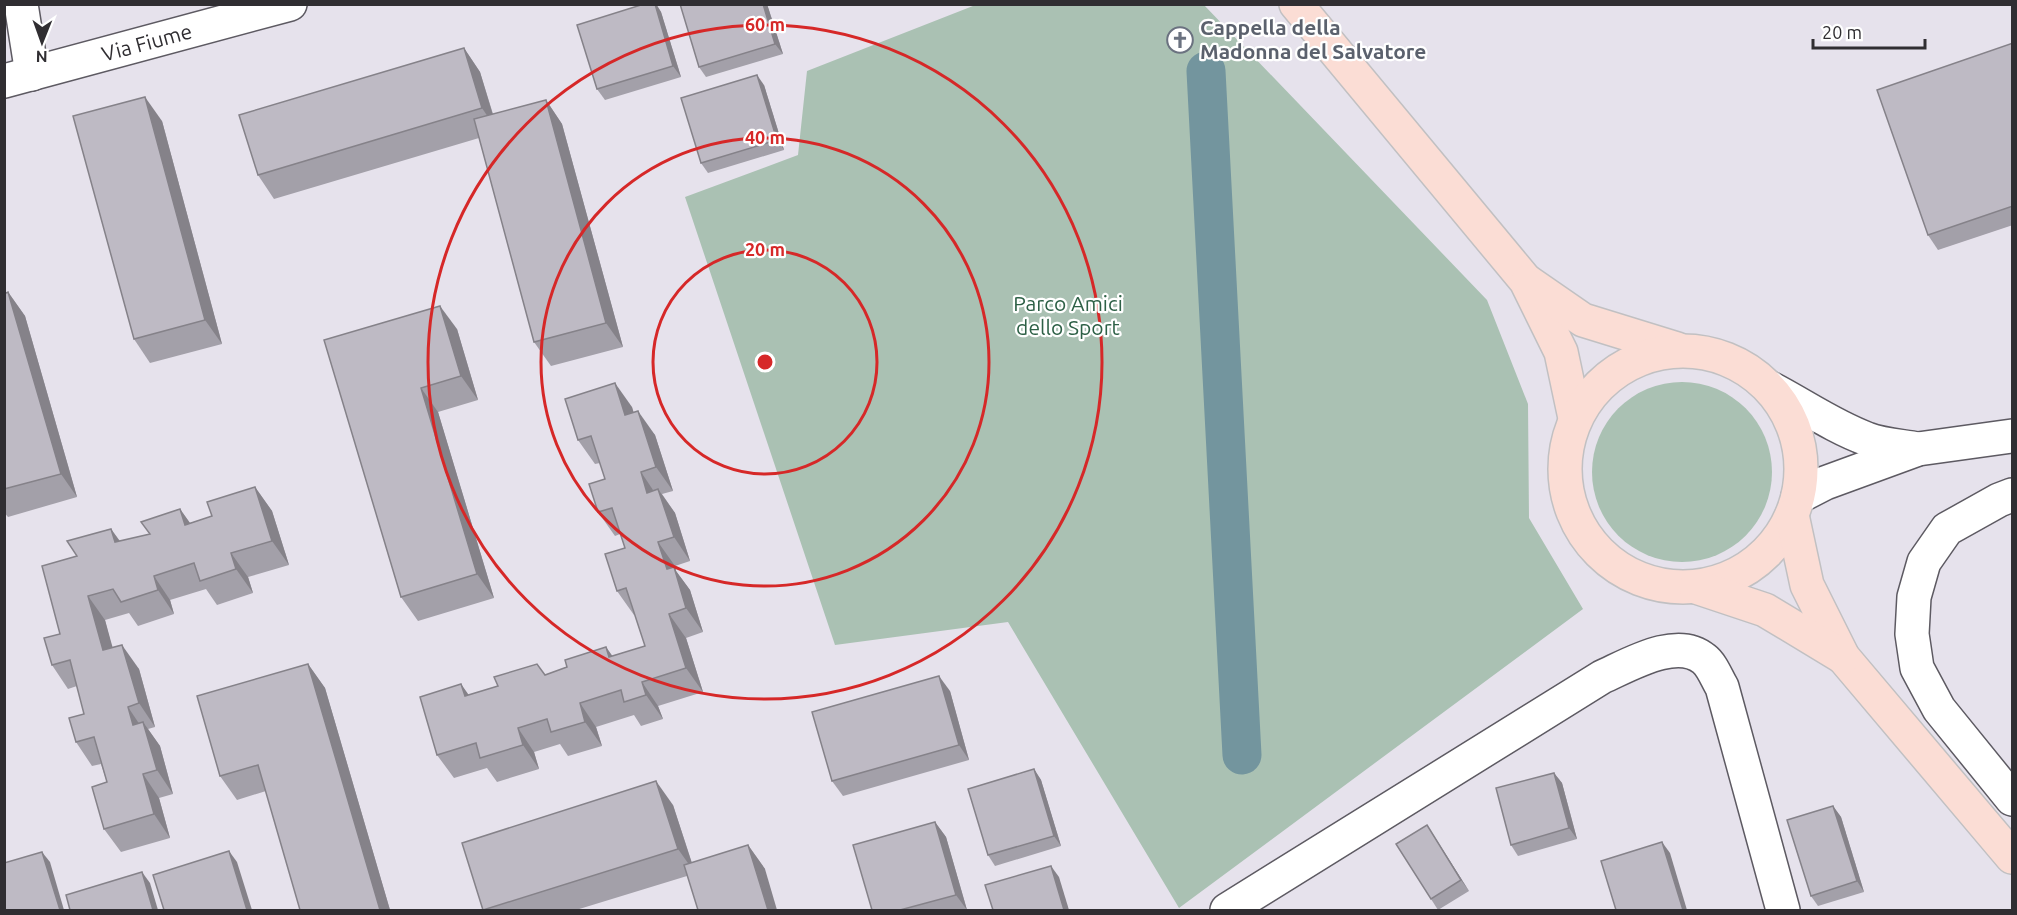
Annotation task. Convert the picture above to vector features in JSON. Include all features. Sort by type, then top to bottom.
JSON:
[{"type":"main road","points":[[1296,4],[1526,281],[1561,352],[1575,417]]},
{"type":"main road","points":[[1526,281],[1583,320],[1681,350],[1714,354],[1744,368],[1770,388],[1791,421],[1801,458],[1795,506],[1807,585],[1843,657],[2013,856]]},
{"type":"main road","points":[[1681,350],[1648,355],[1618,369],[1593,390],[1575,417],[1564,452],[1565,488],[1576,522],[1597,552],[1626,574],[1660,585],[1696,587],[1765,610],[1843,657]]},
{"type":"main road","points":[[1696,587],[1727,579],[1754,564],[1776,543],[1795,506]]},
{"type":"street","points":[[18,77],[21,4]]},
{"type":"street","name":"Via Fiume","points":[[18,77],[290,4]]},
{"type":"street","points":[[1770,388],[1831,424],[1869,440],[1918,449]]},
{"type":"street","points":[[1795,506],[1825,483],[1918,449],[2013,436]]},
{"type":"street","points":[[2013,495],[1999,500],[1947,529],[1924,562],[1914,597],[1912,634],[1917,668],[1939,709],[2013,798]]},
{"type":"street","points":[[1227,910],[1602,677],[1657,653],[1687,650],[1705,659],[1722,687],[1783,910]]},
{"type":"green space","name":"Parco Amici dello Sport","points":[[978,4],[1204,5],[1487,300],[1528,404],[1529,518],[1583,609],[1179,908],[1008,622],[835,645],[685,197],[798,155],[807,71]]},
{"type":"green space","points":[[1682,382],[1716,389],[1745,409],[1765,438],[1772,472],[1765,506],[1745,535],[1716,555],[1682,562],[1648,555],[1619,535],[1599,506],[1592,472],[1599,438],[1619,409],[1648,389]]},
{"type":"building","points":[[644,4],[655,4],[673,66],[597,89],[577,25]]},
{"type":"building","points":[[680,4],[763,4],[775,44],[699,67]]},
{"type":"building","points":[[2013,43],[2013,206],[1928,235],[1877,90]]},
{"type":"building","points":[[464,48],[482,108],[258,175],[239,115]]},
{"type":"building","points":[[757,75],[777,140],[701,163],[681,98]]},
{"type":"building","points":[[145,97],[205,320],[134,339],[73,116]]},
{"type":"building","points":[[546,100],[606,323],[534,342],[474,119]]},
{"type":"building","points":[[8,292],[61,474],[4,489],[4,294]]},
{"type":"building","points":[[440,306],[461,376],[421,388],[477,574],[401,597],[324,340]]},
{"type":"building","points":[[615,383],[625,415],[638,411],[656,467],[641,472],[647,493],[658,489],[674,537],[658,542],[667,569],[674,567],[686,608],[669,614],[686,668],[642,682],[646,695],[624,702],[621,690],[580,703],[585,722],[551,732],[547,719],[518,728],[523,745],[480,758],[476,743],[437,755],[420,697],[461,684],[465,696],[498,686],[494,677],[537,664],[545,675],[567,667],[565,660],[606,647],[609,657],[645,646],[626,588],[617,591],[605,554],[625,548],[612,508],[598,512],[589,484],[605,479],[591,436],[578,440],[565,399]]},
{"type":"building","points":[[255,487],[272,541],[231,553],[236,569],[200,581],[194,563],[154,576],[158,590],[121,602],[113,589],[88,596],[103,650],[122,645],[139,703],[128,707],[133,725],[143,722],[157,770],[143,774],[154,814],[104,829],[92,787],[107,782],[94,737],[76,742],[69,718],[84,714],[70,660],[52,665],[44,638],[60,634],[42,566],[77,556],[67,541],[111,529],[115,542],[150,534],[141,522],[180,509],[185,525],[212,516],[207,502]]},
{"type":"building","points":[[308,664],[380,910],[300,910],[258,765],[220,776],[197,696]]},
{"type":"building","points":[[939,676],[959,745],[832,781],[812,712]]},
{"type":"building","points":[[1034,769],[1054,836],[988,855],[968,789]]},
{"type":"building","points":[[1554,773],[1569,828],[1511,845],[1496,788]]},
{"type":"building","points":[[656,781],[678,849],[483,910],[462,843]]},
{"type":"building","points":[[1833,806],[1857,881],[1811,896],[1787,820]]},
{"type":"building","points":[[935,822],[956,895],[900,910],[872,910],[853,845]]},
{"type":"building","points":[[1427,825],[1461,880],[1431,899],[1396,844]]},
{"type":"building","points":[[1662,842],[1683,910],[1616,910],[1601,861]]},
{"type":"building","points":[[748,845],[768,910],[698,910],[684,865]]},
{"type":"building","points":[[229,851],[247,910],[164,910],[153,875]]},
{"type":"building","points":[[42,852],[60,910],[4,910],[4,863]]},
{"type":"building","points":[[1051,866],[1064,910],[993,910],[985,885]]},
{"type":"building","points":[[142,872],[153,910],[70,910],[66,895]]},
{"type":"waterway","points":[[1206,71],[1242,755]]},
{"type":"place","name":"Cappella della Madonna del Salvatore","points":[[1180,40]]}]
